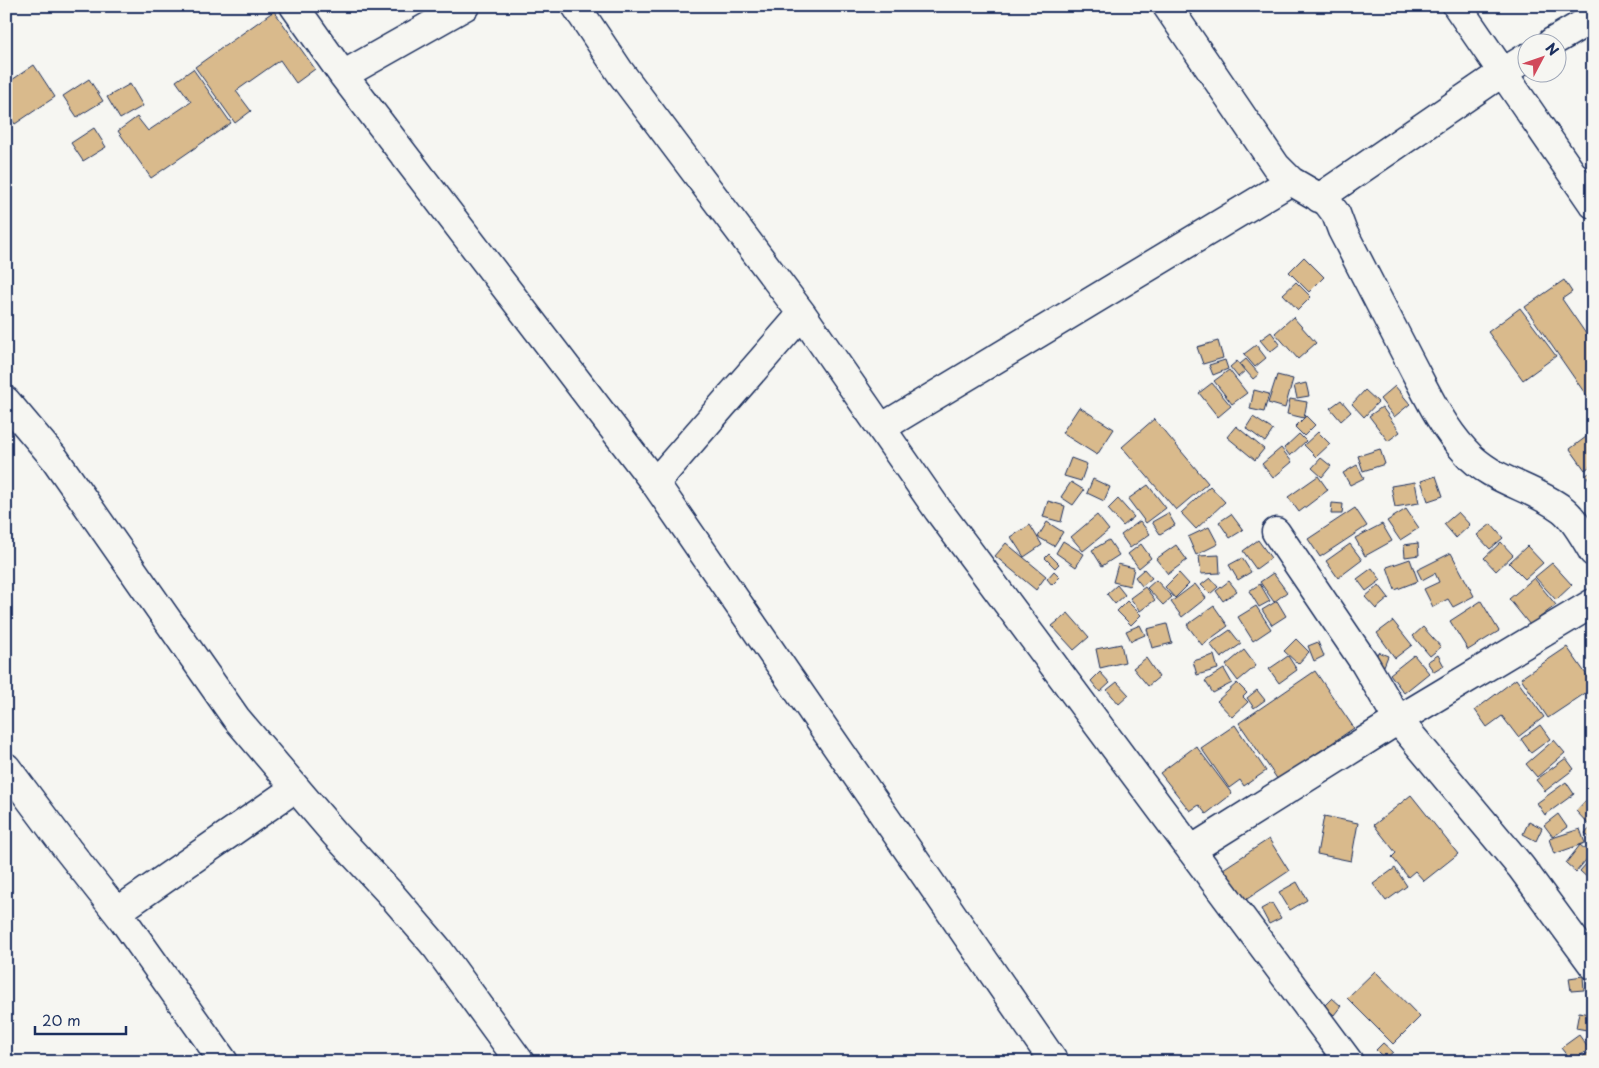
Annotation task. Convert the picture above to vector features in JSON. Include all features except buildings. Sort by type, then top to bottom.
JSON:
[{"type":"street","points":[[294,6],[343,74],[655,483],[1054,1062]]},
{"type":"street","points":[[343,74],[465,6]]},
{"type":"street","points":[[576,6],[620,72],[802,314],[938,510],[1349,1062]]},
{"type":"street","points":[[1167,6],[1276,166],[1291,181],[1327,202],[1336,214],[1346,239],[1441,422],[1465,452],[1481,467],[1546,499],[1563,510],[1582,533],[1593,552]]},
{"type":"street","points":[[1457,6],[1593,204]]},
{"type":"street","points":[[1566,34],[1593,18]]},
{"type":"street","points":[[1319,198],[1516,64]]},
{"type":"street","points":[[881,428],[1291,181]]},
{"type":"street","points":[[655,483],[802,314]]},
{"type":"street","points":[[6,401],[55,459],[236,718],[335,834],[389,892],[437,948],[520,1062]]},
{"type":"street","points":[[1276,532],[1364,662],[1398,720],[1522,867],[1593,965]]},
{"type":"street","points":[[1191,850],[1398,720],[1593,603]]},
{"type":"street","points":[[6,767],[117,912],[224,1062]]},
{"type":"street","points":[[117,912],[295,788]]}]
